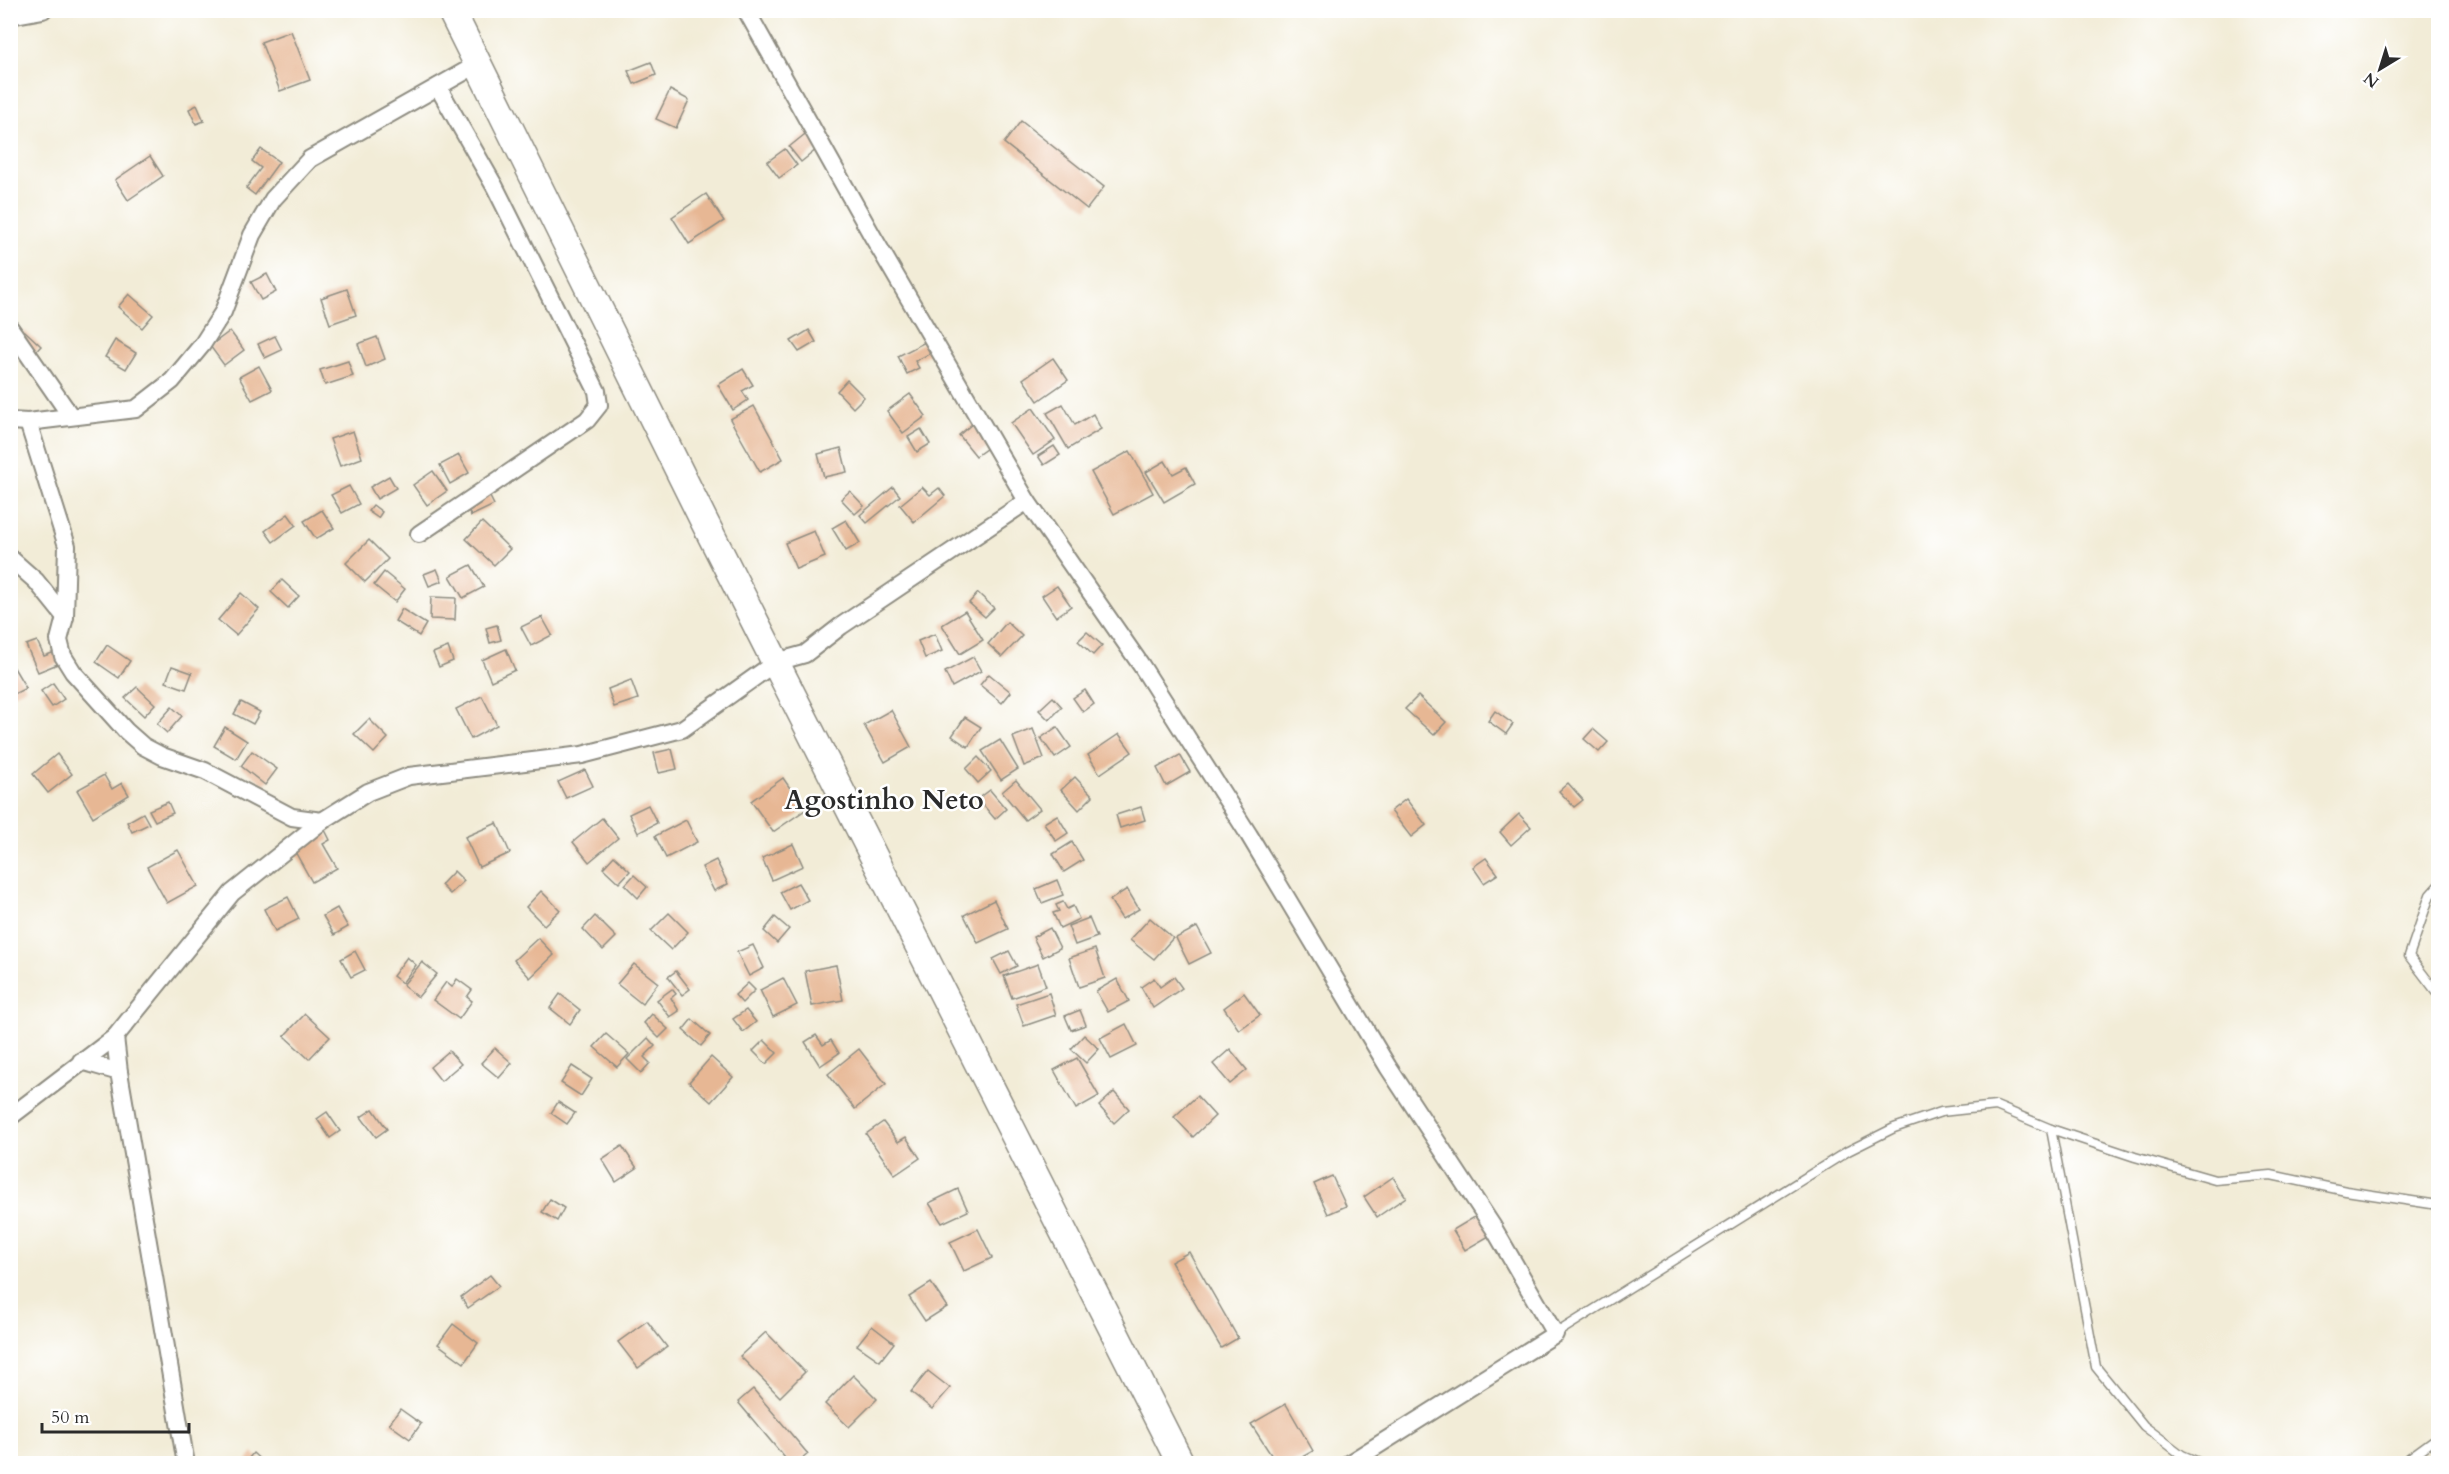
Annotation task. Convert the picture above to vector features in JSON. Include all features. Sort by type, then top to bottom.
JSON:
[{"type":"main road","points":[[451,10],[704,522],[1181,1464]]},
{"type":"street","points":[[10,16],[43,10]]},
{"type":"street","points":[[746,10],[873,237],[1027,501],[1141,665],[1243,825],[1388,1067],[1493,1227],[1555,1334],[1348,1464]]},
{"type":"street","points":[[10,421],[28,422],[136,409],[172,381],[202,345],[223,312],[252,235],[273,199],[310,159],[478,64]]},
{"type":"street","points":[[419,534],[587,420],[599,405],[597,392],[495,187],[438,87]]},
{"type":"street","points":[[10,328],[70,416]]},
{"type":"street","points":[[28,422],[67,546],[65,617],[59,640],[63,656],[73,672],[143,746],[162,756],[205,771],[292,817],[322,821]]},
{"type":"street","points":[[10,1117],[115,1037],[232,893],[322,821],[368,792],[409,776],[582,755],[682,729],[776,663],[806,654],[841,626],[1027,501]]},
{"type":"street","points":[[10,558],[36,581],[65,617]]},
{"type":"street","points":[[115,1037],[186,1464]]},
{"type":"street","points":[[81,1061],[119,1072]]},
{"type":"lane","points":[[2439,886],[2430,894],[2409,956],[2439,994]]},
{"type":"lane","points":[[1555,1334],[1848,1151],[1894,1128],[1941,1112],[1996,1106],[2051,1129],[2215,1180],[2271,1175],[2346,1191],[2439,1205]]},
{"type":"lane","points":[[2051,1129],[2096,1367],[2144,1426],[2182,1455],[2203,1464]]},
{"type":"lane","points":[[2401,1464],[2439,1437]]},
{"type":"building","points":[[291,31],[310,80],[280,91],[261,42]]},
{"type":"building","points":[[651,62],[656,75],[634,84],[628,71]]},
{"type":"building","points":[[670,90],[689,100],[676,128],[656,119]]},
{"type":"building","points":[[197,105],[204,121],[196,124],[189,109]]},
{"type":"building","points":[[1021,121],[1104,187],[1087,209],[1004,143]]},
{"type":"building","points":[[815,126],[827,141],[801,162],[789,147]]},
{"type":"building","points":[[261,149],[279,162],[255,195],[246,188],[261,168],[252,161]]},
{"type":"building","points":[[785,149],[797,165],[779,178],[767,162]]},
{"type":"building","points":[[150,156],[163,176],[128,200],[115,180]]},
{"type":"building","points":[[706,194],[724,221],[689,244],[672,217]]},
{"type":"building","points":[[267,274],[276,292],[261,300],[251,282]]},
{"type":"building","points":[[347,289],[356,315],[330,324],[321,298]]},
{"type":"building","points":[[129,294],[153,315],[142,328],[118,307]]},
{"type":"building","points":[[809,330],[816,342],[799,352],[791,341]]},
{"type":"building","points":[[25,331],[41,346],[28,360],[12,345]]},
{"type":"building","points":[[230,331],[244,350],[224,365],[210,346]]},
{"type":"building","points":[[275,336],[282,350],[265,358],[258,344]]},
{"type":"building","points":[[377,337],[385,359],[366,367],[358,344]]},
{"type":"building","points":[[115,340],[136,353],[126,369],[105,357]]},
{"type":"building","points":[[929,340],[935,351],[915,361],[919,368],[907,374],[898,356]]},
{"type":"building","points":[[1053,358],[1068,380],[1038,401],[1023,379]]},
{"type":"building","points":[[348,361],[353,376],[325,385],[320,370]]},
{"type":"building","points":[[259,366],[272,390],[252,400],[239,377]]},
{"type":"building","points":[[743,369],[753,385],[742,391],[748,400],[733,410],[718,385]]},
{"type":"building","points":[[847,380],[864,397],[853,408],[837,391]]},
{"type":"building","points":[[910,394],[926,416],[903,433],[887,411]]},
{"type":"building","points":[[1063,404],[1075,425],[1093,414],[1101,429],[1068,449],[1047,413]]},
{"type":"building","points":[[754,406],[783,459],[760,472],[730,419]]},
{"type":"building","points":[[1033,408],[1055,440],[1033,455],[1011,423]]},
{"type":"building","points":[[972,424],[990,446],[976,456],[959,435]]},
{"type":"building","points":[[921,429],[930,444],[917,452],[908,437]]},
{"type":"building","points":[[353,431],[362,458],[340,466],[330,439]]},
{"type":"building","points":[[1054,446],[1060,455],[1044,465],[1038,456]]},
{"type":"building","points":[[841,448],[847,472],[824,477],[818,454]]},
{"type":"building","points":[[1130,451],[1153,493],[1114,514],[1091,472]]},
{"type":"building","points":[[459,455],[469,473],[450,484],[440,465]]},
{"type":"building","points":[[1165,461],[1173,474],[1186,467],[1195,484],[1164,502],[1146,472]]},
{"type":"building","points":[[433,471],[447,491],[427,505],[413,485]]},
{"type":"building","points":[[389,476],[396,488],[377,499],[370,487]]},
{"type":"building","points":[[349,486],[359,504],[342,513],[331,495]]},
{"type":"building","points":[[485,487],[494,505],[471,516],[462,497]]},
{"type":"building","points":[[893,487],[900,496],[867,523],[860,515]]},
{"type":"building","points":[[922,487],[930,495],[939,488],[945,496],[914,522],[900,505]]},
{"type":"building","points":[[850,491],[864,506],[855,514],[841,499]]},
{"type":"building","points":[[373,505],[382,512],[378,518],[368,511]]},
{"type":"building","points":[[322,510],[334,528],[316,539],[304,521]]},
{"type":"building","points":[[288,514],[296,525],[273,542],[265,531]]},
{"type":"building","points":[[846,520],[860,543],[846,551],[832,528]]},
{"type":"building","points":[[482,522],[510,549],[494,565],[466,539]]},
{"type":"building","points":[[814,531],[825,557],[796,569],[785,543]]},
{"type":"building","points":[[369,540],[388,559],[365,582],[346,563]]},
{"type":"building","points":[[471,565],[484,587],[463,598],[450,576]]},
{"type":"building","points":[[437,569],[442,581],[429,586],[424,574]]},
{"type":"building","points":[[384,572],[405,589],[395,602],[374,585]]},
{"type":"building","points":[[282,580],[299,596],[288,608],[271,592]]},
{"type":"building","points":[[1057,586],[1071,606],[1056,617],[1042,596]]},
{"type":"building","points":[[241,593],[259,609],[236,635],[218,620]]},
{"type":"building","points":[[978,593],[994,608],[985,617],[969,603]]},
{"type":"building","points":[[431,597],[456,598],[455,620],[430,619]]},
{"type":"building","points":[[402,609],[426,624],[419,636],[395,621]]},
{"type":"building","points":[[965,611],[983,640],[960,654],[942,625]]},
{"type":"building","points":[[542,617],[552,635],[531,646],[521,627]]},
{"type":"building","points":[[1007,622],[1022,636],[1002,657],[988,644]]},
{"type":"building","points":[[497,625],[501,640],[490,643],[486,628]]},
{"type":"building","points":[[1087,632],[1102,645],[1093,655],[1078,641]]},
{"type":"building","points":[[935,634],[942,651],[925,658],[918,641]]},
{"type":"building","points":[[37,641],[44,656],[55,652],[60,663],[38,672],[26,645]]},
{"type":"building","points":[[107,645],[130,661],[119,678],[96,662]]},
{"type":"building","points":[[448,647],[453,661],[439,667],[433,653]]},
{"type":"building","points":[[506,649],[515,670],[491,681],[482,660]]},
{"type":"building","points":[[973,657],[981,671],[952,687],[945,672]]},
{"type":"building","points":[[10,661],[26,688],[10,696]]},
{"type":"building","points":[[172,666],[192,673],[186,689],[166,682]]},
{"type":"building","points":[[989,674],[1011,692],[1002,703],[980,685]]},
{"type":"building","points":[[631,680],[638,699],[614,707],[608,689]]},
{"type":"building","points":[[53,683],[64,699],[52,707],[41,691]]},
{"type":"building","points":[[137,687],[155,704],[144,716],[125,698]]},
{"type":"building","points":[[1085,690],[1094,704],[1083,712],[1073,698]]},
{"type":"building","points":[[482,696],[497,725],[471,739],[456,709]]},
{"type":"building","points":[[1418,696],[1446,722],[1434,735],[1405,709]]},
{"type":"building","points":[[1053,697],[1062,707],[1049,720],[1039,710]]},
{"type":"building","points":[[241,702],[260,712],[253,724],[234,714]]},
{"type":"building","points":[[172,707],[182,716],[167,733],[157,724]]},
{"type":"building","points":[[891,710],[911,747],[885,762],[864,725]]},
{"type":"building","points":[[1495,711],[1513,724],[1506,734],[1488,721]]},
{"type":"building","points":[[965,717],[981,727],[968,747],[952,736]]},
{"type":"building","points":[[369,719],[388,738],[374,753],[354,734]]},
{"type":"building","points":[[225,727],[247,741],[236,759],[214,746]]},
{"type":"building","points":[[1057,727],[1071,747],[1055,758],[1041,738]]},
{"type":"building","points":[[1033,729],[1044,758],[1024,766],[1013,737]]},
{"type":"building","points":[[1593,729],[1608,742],[1599,752],[1584,739]]},
{"type":"building","points":[[1119,734],[1132,752],[1100,774],[1088,755]]},
{"type":"building","points":[[1000,740],[1018,769],[1001,780],[982,751]]},
{"type":"building","points":[[672,749],[677,769],[659,773],[654,753]]},
{"type":"building","points":[[252,751],[277,769],[265,785],[241,766]]},
{"type":"building","points":[[57,754],[72,774],[48,793],[33,774]]},
{"type":"building","points":[[1180,755],[1190,772],[1166,786],[1157,768]]},
{"type":"building","points":[[978,757],[991,771],[978,783],[966,769]]},
{"type":"building","points":[[585,770],[593,786],[566,798],[558,782]]},
{"type":"building","points":[[104,775],[112,789],[122,783],[129,795],[93,817],[77,790]]},
{"type":"building","points":[[1075,777],[1093,796],[1079,810],[1061,790]]},
{"type":"building","points":[[783,778],[805,810],[773,832],[751,801]]},
{"type":"building","points":[[1016,780],[1040,809],[1025,820],[1002,792]]},
{"type":"building","points":[[1568,783],[1583,800],[1574,807],[1559,791]]},
{"type":"building","points":[[990,790],[1006,809],[995,819],[978,799]]},
{"type":"building","points":[[1406,799],[1426,825],[1411,837],[1391,811]]},
{"type":"building","points":[[168,802],[173,813],[155,821],[149,810]]},
{"type":"building","points":[[648,805],[657,823],[638,833],[629,814]]},
{"type":"building","points":[[1141,807],[1145,820],[1120,828],[1116,815]]},
{"type":"building","points":[[143,813],[149,824],[132,832],[127,822]]},
{"type":"building","points":[[1519,814],[1531,827],[1511,845],[1500,832]]},
{"type":"building","points":[[1057,815],[1068,833],[1056,841],[1044,823]]},
{"type":"building","points":[[602,818],[618,838],[589,862],[573,842]]},
{"type":"building","points":[[686,820],[697,842],[666,858],[655,836]]},
{"type":"building","points":[[497,823],[510,853],[479,867],[465,837]]},
{"type":"building","points":[[325,830],[330,840],[323,844],[337,868],[312,882],[293,848]]},
{"type":"building","points":[[1072,842],[1083,860],[1064,872],[1053,854]]},
{"type":"building","points":[[793,844],[803,866],[772,880],[762,858]]},
{"type":"building","points":[[178,850],[198,886],[167,903],[147,867]]},
{"type":"building","points":[[614,856],[630,871],[619,883],[603,868]]},
{"type":"building","points":[[1486,858],[1498,874],[1484,883],[1473,867]]},
{"type":"building","points":[[716,860],[728,884],[714,891],[702,867]]},
{"type":"building","points":[[454,871],[464,881],[450,894],[441,885]]},
{"type":"building","points":[[634,875],[647,887],[638,898],[625,885]]},
{"type":"building","points":[[1057,880],[1063,895],[1042,903],[1036,889]]},
{"type":"building","points":[[798,883],[808,900],[790,910],[780,892]]},
{"type":"building","points":[[1127,889],[1139,909],[1122,919],[1110,900]]},
{"type":"building","points":[[541,891],[560,910],[544,925],[526,907]]},
{"type":"building","points":[[288,897],[299,919],[275,931],[264,909]]},
{"type":"building","points":[[994,900],[1008,929],[978,943],[964,915]]},
{"type":"building","points":[[1063,902],[1067,909],[1073,906],[1079,919],[1060,928],[1053,913],[1059,911],[1056,905]]},
{"type":"building","points":[[337,908],[348,927],[334,935],[323,916]]},
{"type":"building","points":[[669,913],[688,932],[671,950],[651,931]]},
{"type":"building","points":[[595,916],[616,937],[603,950],[583,929]]},
{"type":"building","points":[[775,917],[789,929],[777,943],[764,931]]},
{"type":"building","points":[[1089,918],[1097,937],[1075,945],[1068,926]]},
{"type":"building","points":[[1150,918],[1173,938],[1154,959],[1130,940]]},
{"type":"building","points":[[1197,927],[1211,953],[1189,964],[1176,938]]},
{"type":"building","points":[[1050,928],[1060,948],[1043,957],[1033,937]]},
{"type":"building","points":[[538,938],[554,955],[530,978],[514,960]]},
{"type":"building","points":[[753,945],[764,968],[749,976],[737,952]]},
{"type":"building","points":[[1095,949],[1105,978],[1079,987],[1069,958]]},
{"type":"building","points":[[355,951],[365,970],[351,977],[341,959]]},
{"type":"building","points":[[1009,951],[1017,966],[1001,974],[993,959]]},
{"type":"building","points":[[407,957],[416,965],[402,983],[393,976]]},
{"type":"building","points":[[422,962],[437,974],[418,997],[403,985]]},
{"type":"building","points":[[634,964],[658,983],[642,1004],[617,984]]},
{"type":"building","points":[[1038,964],[1046,986],[1012,998],[1004,976]]},
{"type":"building","points":[[836,965],[843,1000],[812,1006],[805,971]]},
{"type":"building","points":[[676,971],[690,989],[682,995],[668,977]]},
{"type":"building","points":[[1174,977],[1182,988],[1153,1008],[1141,987],[1154,978],[1160,987]]},
{"type":"building","points":[[783,978],[797,1005],[773,1017],[760,990]]},
{"type":"building","points":[[457,979],[472,990],[467,997],[472,1001],[459,1019],[433,1000],[446,982],[452,987]]},
{"type":"building","points":[[1117,979],[1129,1001],[1108,1012],[1096,991]]},
{"type":"building","points":[[748,983],[755,990],[742,1003],[735,995]]},
{"type":"building","points":[[672,989],[676,994],[671,998],[679,1011],[670,1017],[657,1000]]},
{"type":"building","points":[[1049,993],[1056,1015],[1024,1026],[1016,1004]]},
{"type":"building","points":[[1244,993],[1260,1015],[1239,1030],[1224,1008]]},
{"type":"building","points":[[560,994],[580,1010],[570,1024],[550,1008]]},
{"type":"building","points":[[746,1010],[756,1022],[743,1032],[733,1019]]},
{"type":"building","points":[[1080,1010],[1086,1025],[1071,1030],[1065,1016]]},
{"type":"building","points":[[305,1014],[330,1037],[309,1059],[284,1036]]},
{"type":"building","points":[[652,1014],[668,1029],[659,1038],[644,1023]]},
{"type":"building","points":[[692,1019],[710,1035],[701,1046],[683,1030]]},
{"type":"building","points":[[1126,1024],[1137,1046],[1111,1059],[1100,1038]]},
{"type":"building","points":[[606,1034],[629,1054],[617,1067],[594,1047]]},
{"type":"building","points":[[816,1035],[823,1045],[831,1040],[839,1053],[820,1066],[805,1042]]},
{"type":"building","points":[[1084,1035],[1099,1049],[1086,1063],[1071,1049]]},
{"type":"building","points":[[648,1038],[655,1046],[644,1057],[650,1063],[641,1073],[627,1059]]},
{"type":"building","points":[[764,1040],[777,1053],[766,1064],[753,1051]]},
{"type":"building","points":[[495,1048],[512,1063],[499,1078],[481,1063]]},
{"type":"building","points":[[859,1049],[886,1084],[855,1109],[828,1074]]},
{"type":"building","points":[[1230,1049],[1247,1070],[1230,1084],[1213,1064]]},
{"type":"building","points":[[449,1051],[461,1064],[441,1081],[430,1067]]},
{"type":"building","points":[[711,1057],[733,1077],[711,1102],[689,1082]]},
{"type":"building","points":[[1077,1058],[1099,1096],[1076,1109],[1054,1070]]},
{"type":"building","points":[[572,1066],[592,1079],[581,1096],[561,1083]]},
{"type":"building","points":[[1114,1092],[1129,1109],[1114,1123],[1099,1106]]},
{"type":"building","points":[[1197,1096],[1215,1116],[1193,1137],[1174,1117]]},
{"type":"building","points":[[558,1102],[575,1113],[567,1124],[551,1113]]},
{"type":"building","points":[[373,1109],[387,1129],[376,1137],[361,1117]]},
{"type":"building","points":[[327,1112],[340,1131],[330,1138],[317,1119]]},
{"type":"building","points":[[883,1122],[898,1142],[906,1137],[920,1158],[895,1175],[866,1134]]},
{"type":"building","points":[[622,1146],[637,1168],[616,1182],[602,1159]]},
{"type":"building","points":[[1332,1176],[1346,1206],[1328,1214],[1314,1184]]},
{"type":"building","points":[[1393,1177],[1406,1197],[1377,1217],[1364,1197]]},
{"type":"building","points":[[958,1189],[968,1211],[942,1223],[929,1203]]},
{"type":"building","points":[[550,1199],[564,1208],[557,1221],[542,1212]]},
{"type":"building","points":[[1483,1212],[1496,1232],[1465,1250],[1453,1230]]},
{"type":"building","points":[[978,1229],[992,1258],[964,1271],[950,1242]]},
{"type":"building","points":[[1189,1252],[1238,1338],[1221,1348],[1171,1262]]},
{"type":"building","points":[[490,1275],[499,1286],[468,1308],[461,1297]]},
{"type":"building","points":[[931,1283],[947,1307],[925,1321],[909,1297]]},
{"type":"building","points":[[647,1321],[667,1347],[638,1368],[618,1342]]},
{"type":"building","points":[[453,1324],[478,1343],[464,1363],[438,1344]]},
{"type":"building","points":[[872,1326],[894,1343],[880,1361],[857,1345]]},
{"type":"building","points":[[766,1332],[805,1372],[780,1397],[740,1356]]},
{"type":"building","points":[[928,1371],[950,1388],[932,1409],[911,1392]]},
{"type":"building","points":[[853,1375],[877,1399],[849,1427],[825,1404]]},
{"type":"building","points":[[753,1389],[808,1454],[796,1464],[790,1464],[738,1402]]},
{"type":"building","points":[[1286,1404],[1313,1451],[1290,1464],[1277,1464],[1251,1424]]},
{"type":"building","points":[[400,1409],[421,1424],[410,1439],[389,1424]]},
{"type":"building","points":[[253,1453],[265,1464],[244,1464]]},
{"type":"district","name":"Agostinho Neto","points":[[884,800]]}]
